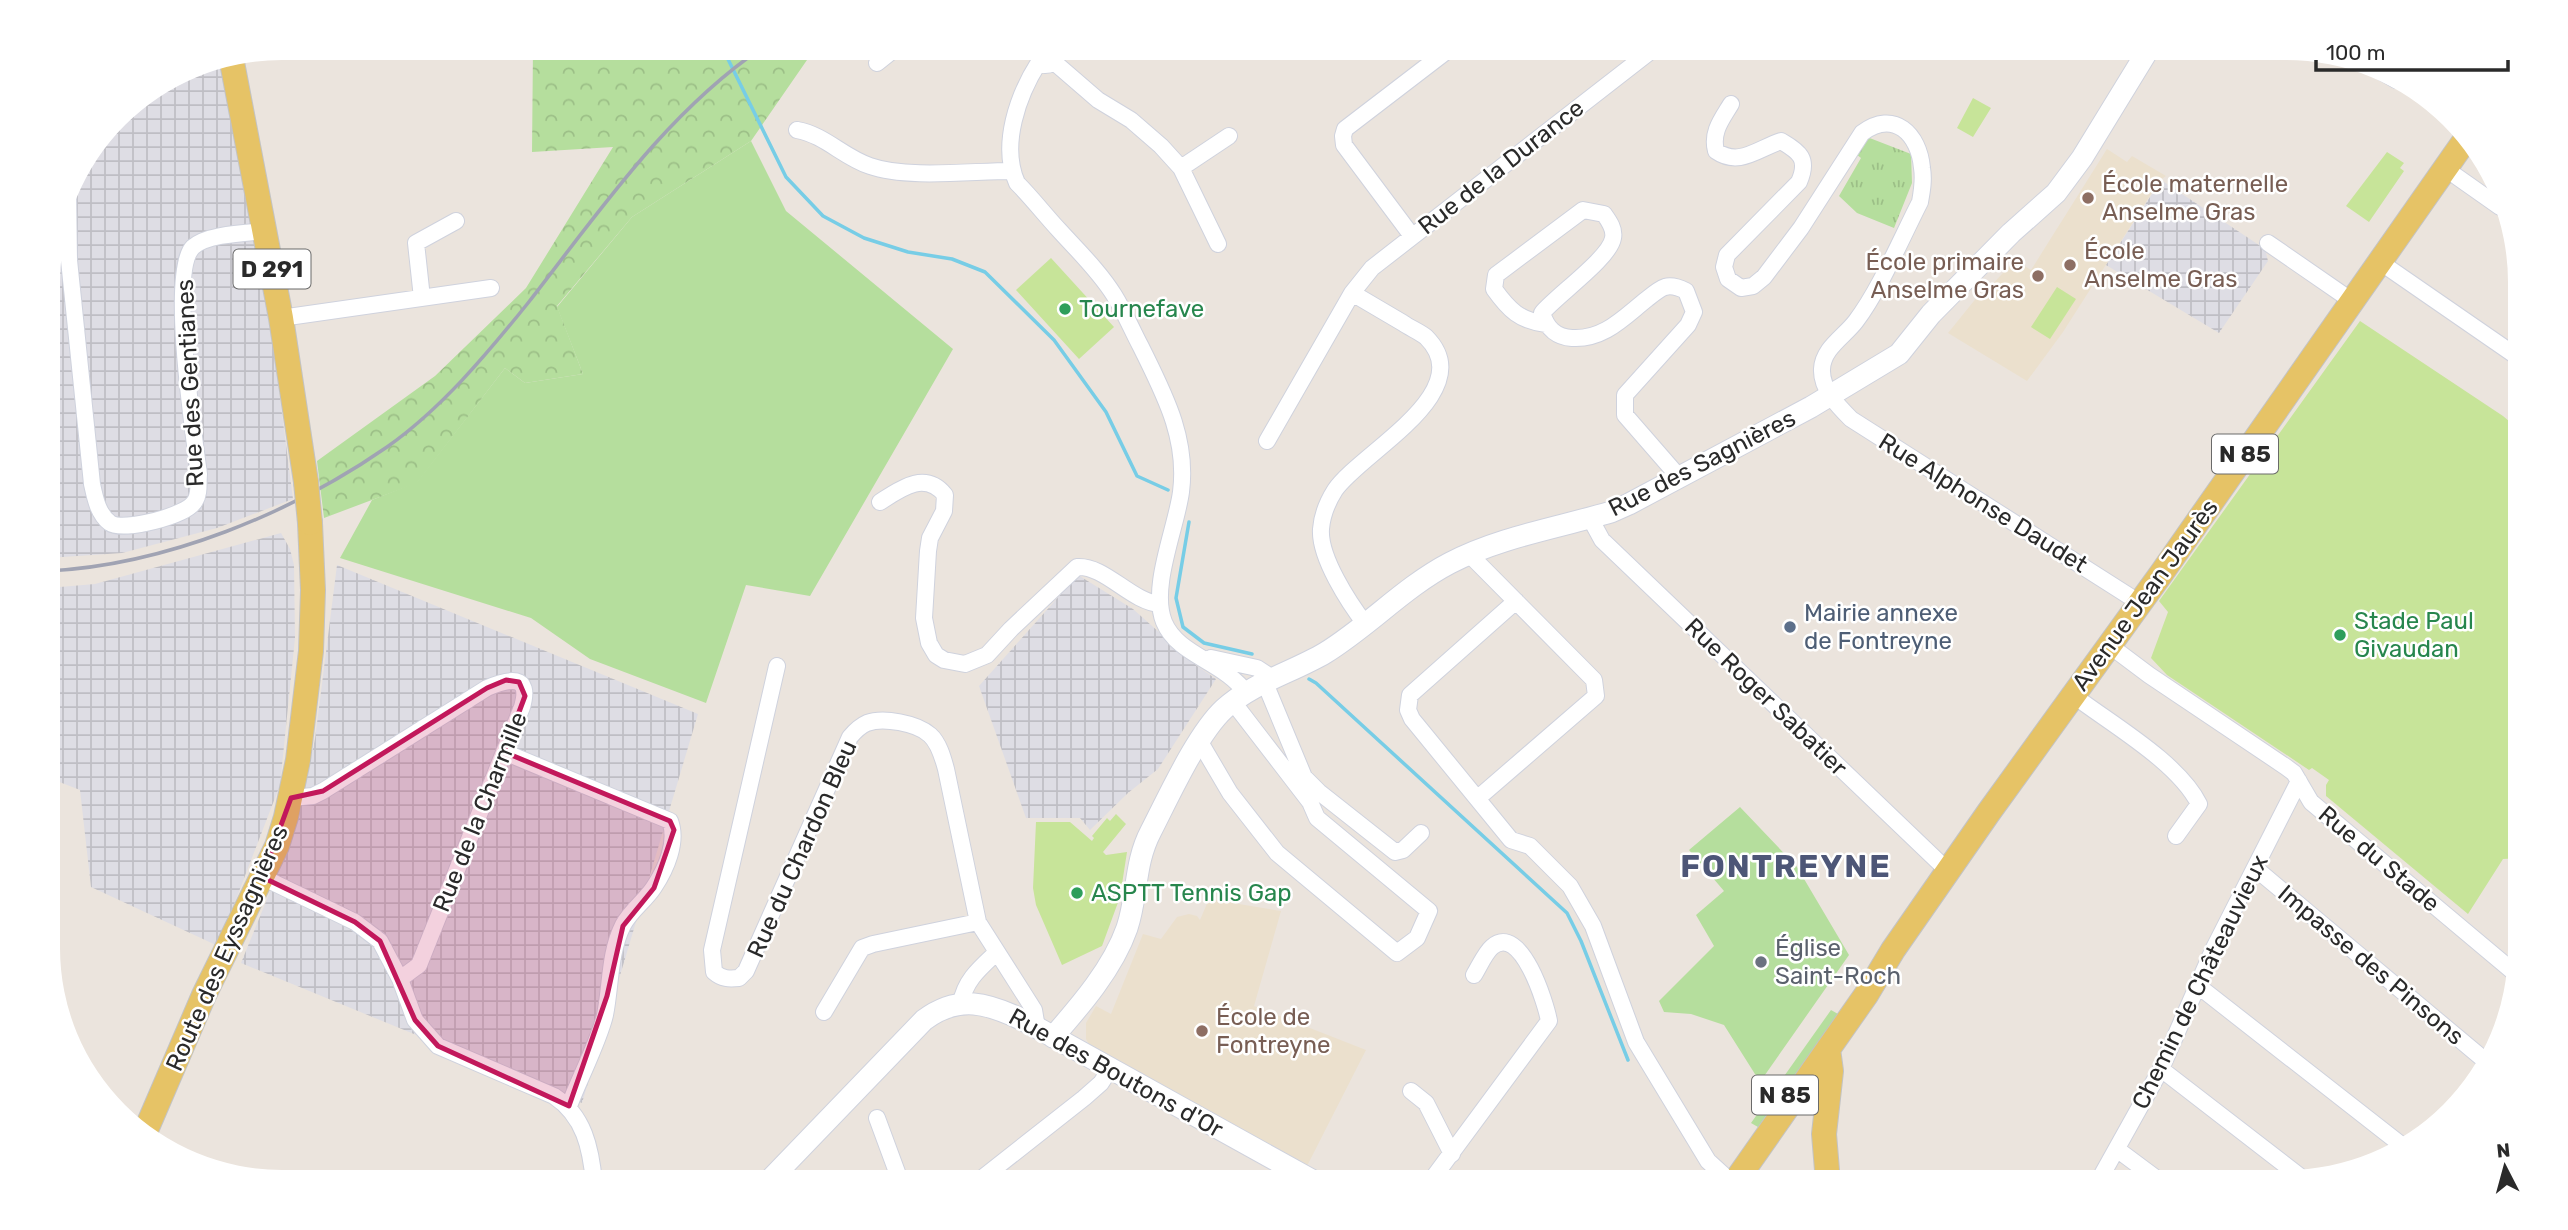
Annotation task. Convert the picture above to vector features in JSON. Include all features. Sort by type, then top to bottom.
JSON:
[{"type":"main road","name":"Rue des Sagnières","points":[[1045,1032],[1101,975],[1119,946],[1130,915],[1137,866],[1142,851],[1177,781],[1218,716],[1240,698],[1320,656],[1366,625],[1426,578],[1469,554],[1629,504],[1831,396],[1899,354],[1931,314],[2011,233],[2056,194],[2082,158],[2142,60]]},
{"type":"main road","name":"Route des Eyssagnières","points":[[148,1126],[204,995],[277,846],[293,788],[311,651],[313,590],[306,482],[281,318],[233,65]]},
{"type":"main road","name":"Avenue Jean Jaurès","points":[[1738,1170],[1828,1049],[1948,871],[2462,145]]},
{"type":"main road","name":"Avenue Jean Jaurès","points":[[1737,1170],[1859,990],[1893,950]]},
{"type":"main road","name":"Rue des Boutons d'Or","points":[[961,1003],[996,1008],[1045,1032],[1295,1170]]},
{"type":"main road","points":[[779,1170],[915,1028],[936,1011],[961,1003]]},
{"type":"main road","points":[[1827,1170],[1824,1134],[1831,1071],[1828,1049]]},
{"type":"street","points":[[877,63],[881,60]]},
{"type":"street","points":[[1042,60],[1025,84],[1019,101],[1011,144],[1012,171],[1017,183],[1115,295],[1163,390],[1179,431],[1181,492],[1161,584],[1160,604],[1164,621],[1178,642],[1227,671],[1240,698],[1310,803],[1317,818],[1429,911],[1417,938],[1397,953],[1278,853],[1230,793],[1200,742]]},
{"type":"street","points":[[1052,60],[1098,100],[1143,129],[1181,168],[1218,244]]},
{"type":"street","points":[[1412,236],[1344,145],[1343,136],[1345,130],[1435,60]]},
{"type":"street","name":"Rue de la Durance","points":[[1267,441],[1352,293],[1372,268],[1634,60]]},
{"type":"street","points":[[1731,104],[1717,128],[1713,141],[1716,150],[1726,158],[1740,158],[1781,141],[1801,156],[1804,170],[1799,181],[1727,255],[1724,267],[1728,279],[1741,288],[1753,286],[1764,277],[1801,228],[1862,133],[1873,125],[1887,122],[1902,127],[1918,148],[1923,175],[1920,202],[1863,311],[1824,360],[1823,377],[1831,396]]},
{"type":"street","points":[[797,130],[821,137],[843,153],[883,170],[915,173],[1012,171]]},
{"type":"street","points":[[1181,168],[1228,136]]},
{"type":"street","points":[[2446,169],[2494,203]]},
{"type":"street","points":[[1546,324],[1529,322],[1514,314],[1494,289],[1496,275],[1583,210],[1604,214],[1611,224],[1613,238],[1607,253],[1542,313],[1553,332],[1565,338],[1604,333],[1666,286],[1686,291],[1693,312],[1688,325],[1625,395],[1623,404],[1625,415],[1679,477]]},
{"type":"street","name":"Rue des Gentianes","points":[[68,220],[69,260],[92,484],[103,518],[113,525],[128,527],[186,510],[195,503],[198,492],[199,474],[185,368],[184,264],[193,247],[205,239],[265,231]]},
{"type":"street","points":[[422,298],[416,243],[456,220]]},
{"type":"street","points":[[2268,243],[2352,301]]},
{"type":"street","points":[[2380,262],[2508,350]]},
{"type":"street","points":[[281,318],[491,288]]},
{"type":"street","points":[[1352,293],[1425,337],[1436,354],[1441,369],[1436,388],[1419,412],[1336,488],[1324,513],[1321,531],[1324,554],[1366,625]]},
{"type":"street","name":"Rue Alphonse Daudet","points":[[1831,396],[1851,419],[2140,603]]},
{"type":"street","points":[[880,502],[915,482],[934,485],[945,495],[944,510],[930,538],[924,618],[929,643],[936,655],[944,660],[965,664],[987,655],[1077,567],[1090,568],[1133,594],[1153,604],[1160,604]]},
{"type":"street","name":"Rue Roger Sabatier","points":[[1590,518],[1602,540],[1948,871]]},
{"type":"street","points":[[1469,554],[1594,680],[1596,696],[1478,798]]},
{"type":"street","points":[[1516,601],[1410,695],[1408,710],[1412,719],[1511,840],[1530,846],[1570,886],[1593,926],[1636,1042],[1708,1161],[1717,1170]]},
{"type":"street","name":"Rue du Stade","points":[[2109,645],[2149,675],[2286,766],[2299,781],[2311,802],[2507,967]]},
{"type":"street","points":[[1202,657],[1257,668],[1270,681],[1304,777],[1319,792],[1395,852],[1403,850],[1421,834]]},
{"type":"street","name":"Rue du Chardon Bleu","points":[[777,666],[712,950],[714,972],[728,979],[739,978],[746,971],[843,750],[857,729],[875,721],[888,721],[920,729],[931,736],[938,747],[946,769],[978,922],[1045,1032]]},
{"type":"street","name":"Rue de la Charmille","points":[[293,788],[313,796],[487,688],[506,680],[519,682],[525,696],[419,965],[400,979]]},
{"type":"street","points":[[2073,695],[2161,760],[2190,787],[2199,804],[2176,836]]},
{"type":"street","points":[[504,752],[670,821],[674,830],[673,845],[654,888],[634,909],[623,926],[608,977],[604,1016],[569,1106]]},
{"type":"street","name":"Chemin de Châteauvieux","points":[[2106,1170],[2161,1069],[2197,985],[2299,781]]},
{"type":"street","name":"Impasse des Pinsons","points":[[2255,868],[2480,1057]]},
{"type":"street","points":[[262,877],[355,922],[380,941],[400,979],[415,1020],[438,1046],[554,1096],[569,1106],[586,1138],[592,1170]]},
{"type":"street","points":[[824,1012],[862,948],[978,922]]},
{"type":"street","points":[[1439,1170],[1549,1021],[1527,959],[1511,945],[1502,943],[1492,946],[1474,975]]},
{"type":"street","points":[[961,1003],[963,991],[971,977],[997,952]]},
{"type":"street","points":[[2197,985],[2396,1141]]},
{"type":"street","points":[[993,1170],[1084,1098],[1101,1083],[1110,1069]]},
{"type":"street","points":[[2161,1069],[2292,1170]]},
{"type":"street","points":[[1411,1091],[1426,1103],[1452,1154]]},
{"type":"street","points":[[877,1118],[896,1170]]},
{"type":"street","points":[[2118,1150],[2145,1170]]},
{"type":"highlighted area","points":[[506,680],[519,682],[525,696],[504,752],[670,821],[674,830],[654,888],[623,926],[607,996],[569,1106],[438,1046],[415,1020],[380,941],[355,922],[262,877],[291,798],[323,791],[487,688]]},
{"type":"shaded area","points":[[221,68],[230,103],[274,352],[293,499],[217,528],[122,553],[60,557],[61,253],[76,197],[105,146],[135,115],[158,97],[197,76]]},
{"type":"shaded area","name":"École Anselme Gras","points":[[2107,149],[2127,162],[2132,156],[2166,176],[2160,180],[2063,332],[2027,381],[1948,333],[1978,296],[1980,297],[2015,260],[2031,270]]},
{"type":"shaded area","points":[[2161,180],[2265,249],[2268,261],[2219,333],[2106,265]]},
{"type":"shaded area","points":[[281,533],[290,549],[294,565],[295,638],[280,785],[218,946],[91,887],[80,790],[59,782],[60,587],[95,584]]},
{"type":"shaded area","points":[[337,565],[698,714],[582,1103],[241,963],[296,828],[315,739]]},
{"type":"shaded area","points":[[1078,575],[1133,609],[1197,666],[1216,679],[1158,769],[1128,793],[1090,830],[1080,818],[1026,818],[979,686]]},
{"type":"shaded area","name":"École de Fontreyne","points":[[1209,899],[1281,911],[1254,1006],[1366,1050],[1307,1166],[1091,1048],[1086,1039],[1086,1023],[1096,1006],[1111,1014],[1143,934],[1161,939],[1177,917],[1189,914],[1200,920]]},
{"type":"green space","points":[[533,60],[807,60],[751,141],[632,217],[557,306],[583,374],[525,383],[505,368],[417,483],[324,518],[317,461],[435,376],[526,288],[613,147],[532,152]]},
{"type":"green space","points":[[1973,98],[1991,108],[1973,137],[1957,128]]},
{"type":"green space","points":[[1867,137],[1911,154],[1912,183],[1894,228],[1857,213],[1839,196],[1861,158],[1856,154]]},
{"type":"green space","points":[[751,141],[786,211],[953,349],[810,596],[746,585],[706,703],[590,659],[531,618],[340,558],[372,500],[417,482],[505,368],[525,383],[583,374],[557,307],[632,217]]},
{"type":"green space","points":[[2387,152],[2404,163],[2400,168],[2404,171],[2369,222],[2346,206]]},
{"type":"green space","name":"Tournefave","points":[[1051,258],[1114,327],[1079,359],[1016,290]]},
{"type":"green space","points":[[2057,287],[2076,299],[2050,339],[2031,327]]},
{"type":"green space","name":"Stade Paul Givaudan","points":[[2360,321],[2508,420],[2508,859],[2503,859],[2468,914],[2326,796],[2329,780],[2312,768],[2309,770],[2167,675],[2151,658],[2168,612],[2159,601]]},
{"type":"green space","points":[[1740,807],[1797,867],[1849,955],[1760,1082],[1724,1025],[1691,1014],[1664,1012],[1659,1001],[1714,946],[1696,915],[1724,891],[1689,850]]},
{"type":"green space","name":"ASPTT Tennis Gap","points":[[1116,814],[1126,824],[1103,852],[1106,855],[1127,852],[1120,897],[1102,946],[1062,965],[1036,905],[1033,888],[1036,822],[1070,822],[1092,841],[1092,836],[1107,818],[1110,821]]},
{"type":"green space","points":[[1831,1010],[1838,1014],[1758,1127],[1751,1123]]},
{"type":"waterway","points":[[728,60],[786,177],[823,216],[864,238],[908,252],[952,259],[985,272],[1054,340],[1106,412],[1137,476],[1168,490]]},
{"type":"waterway","points":[[1189,522],[1176,598],[1183,627],[1204,643],[1252,654]]},
{"type":"waterway","points":[[1309,679],[1567,913],[1581,941],[1628,1060]]},
{"type":"railway","points":[[60,570],[93,567],[137,558],[226,532],[311,493],[387,447],[426,416],[480,361],[608,199],[665,133],[695,102],[746,60]]},
{"type":"place","name":"École maternelle Anselme Gras","points":[[2088,198]]},
{"type":"place","name":"École Anselme Gras","points":[[2070,265]]},
{"type":"place","name":"École primaire Anselme Gras","points":[[2038,276]]},
{"type":"place","name":"Tournefave","points":[[1065,309]]},
{"type":"place","name":"Mairie annexe de Fontreyne","points":[[1790,627]]},
{"type":"place","name":"Stade Paul Givaudan","points":[[2340,635]]},
{"type":"place","name":"ASPTT Tennis Gap","points":[[1077,893]]},
{"type":"place","name":"Église Saint-Roch","points":[[1761,962]]},
{"type":"place","name":"École de Fontreyne","points":[[1202,1031]]},
{"type":"district","name":"FONTREYNE","points":[[1786,866]]}]
